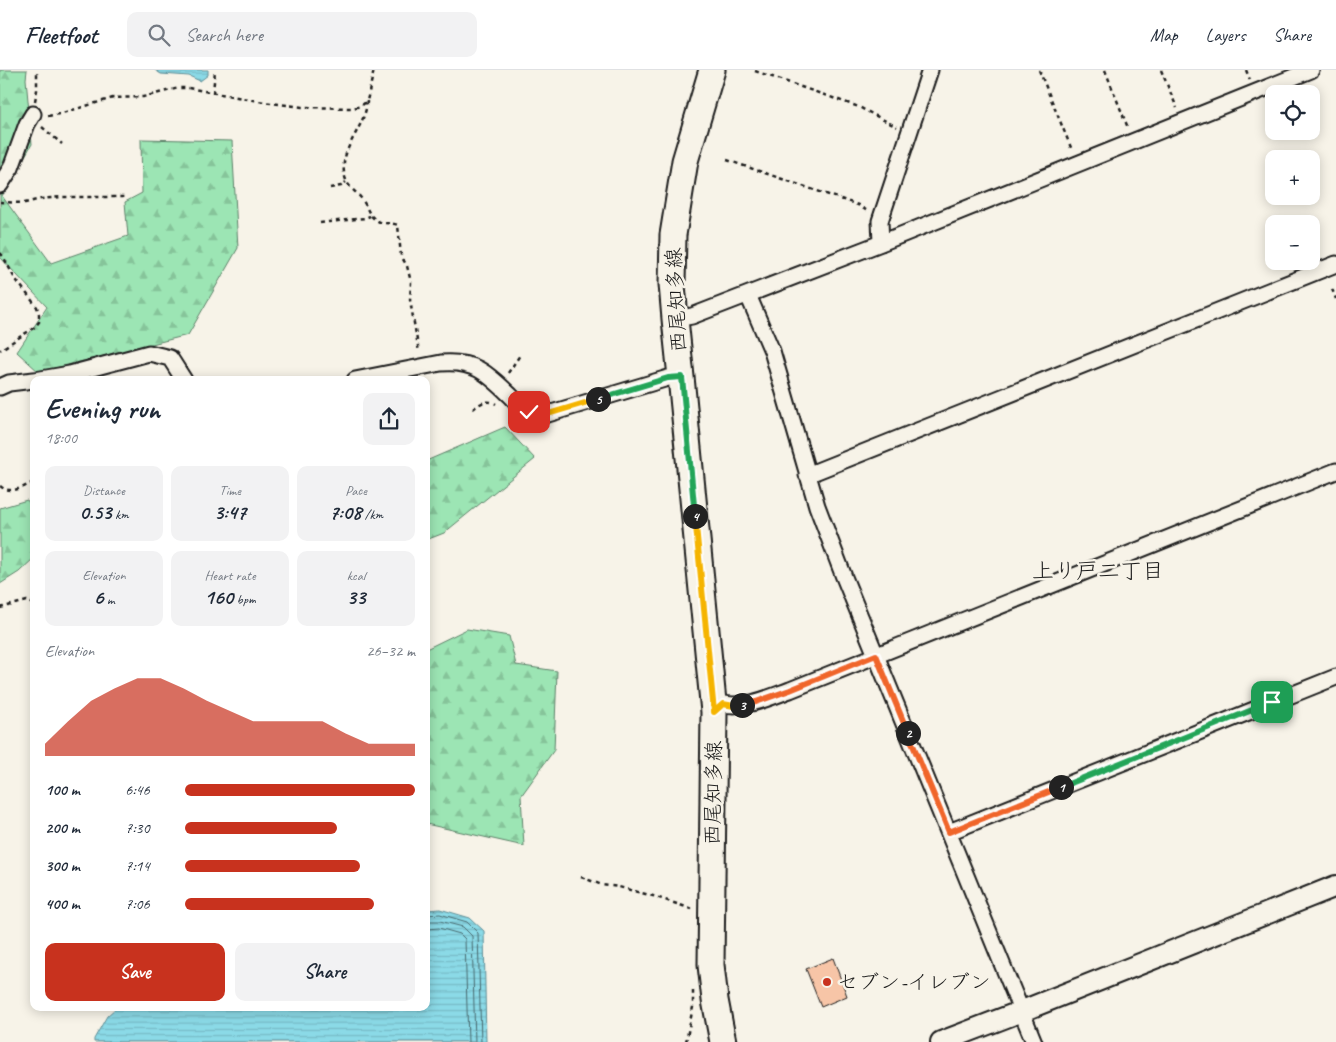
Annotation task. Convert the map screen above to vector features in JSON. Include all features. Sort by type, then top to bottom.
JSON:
[{"type":"main road","name":"西尾知多線","points":[[712,70],[685,161],[673,235],[672,284],[714,712],[711,965],[722,1042]]},
{"type":"street","points":[[881,243],[881,218],[930,70]]},
{"type":"street","points":[[675,319],[692,316],[881,243],[1311,70]]},
{"type":"street","points":[[0,185],[11,168],[26,124],[32,115]]},
{"type":"street","points":[[808,475],[1336,264]]},
{"type":"street","points":[[748,295],[772,351],[817,506],[840,568],[1034,1042]]},
{"type":"street","points":[[58,376],[149,353],[170,358],[181,376]]},
{"type":"street","points":[[375,376],[441,363],[455,362],[471,365],[493,378],[529,412],[548,414],[668,378],[682,377]]},
{"type":"street","points":[[0,387],[9,383],[30,380]]},
{"type":"street","points":[[714,712],[723,704],[734,706],[756,702],[1336,471]]},
{"type":"street","points":[[949,832],[1336,677]]},
{"type":"street","points":[[941,1042],[1336,886]]},
{"type":"path","points":[[37,70],[37,90],[32,115],[43,129],[62,144]]},
{"type":"path","points":[[214,93],[215,70]]},
{"type":"path","points":[[374,70],[367,106],[359,129],[344,158],[344,172],[346,182],[364,202],[376,221],[383,224],[398,225],[401,256],[407,266],[411,282],[410,300],[423,366]]},
{"type":"path","points":[[1039,70],[1078,164]]},
{"type":"path","points":[[1105,70],[1134,141]]},
{"type":"path","points":[[1161,70],[1182,121]]},
{"type":"path","points":[[755,71],[859,107],[909,133]]},
{"type":"path","points":[[32,115],[50,116],[113,98],[143,97],[179,88],[302,107],[353,108],[361,106],[368,101]]},
{"type":"path","points":[[727,160],[858,205],[881,218]]},
{"type":"path","points":[[330,188],[341,186],[346,182]]},
{"type":"path","points":[[0,202],[26,203],[60,197],[124,197]]},
{"type":"path","points":[[320,223],[365,218],[371,215]]},
{"type":"path","points":[[0,253],[40,314],[39,322],[35,328],[0,350]]},
{"type":"path","points":[[1332,290],[1336,299]]},
{"type":"path","points":[[499,384],[520,355]]},
{"type":"path","points":[[473,409],[479,403],[488,402],[493,402],[511,410],[520,405]]},
{"type":"path","points":[[0,486],[8,490],[18,490],[30,484]]},
{"type":"path","points":[[0,608],[27,601],[30,602]]},
{"type":"path","points":[[581,876],[602,885],[619,887],[653,896],[693,910]]},
{"type":"path","points":[[686,1042],[693,1007],[692,990]]},
{"type":"green space","points":[[0,70],[27,70],[26,79],[32,144],[2,196],[51,263],[128,236],[125,202],[142,193],[141,139],[232,141],[238,248],[188,335],[39,372],[17,352],[47,307],[0,257]]},
{"type":"green space","points":[[505,427],[535,459],[444,533],[430,538],[430,459]]},
{"type":"green space","points":[[27,500],[30,504],[30,562],[19,572],[0,584],[0,508]]},
{"type":"green space","points":[[467,629],[509,636],[516,665],[557,671],[554,750],[521,796],[524,846],[430,825],[430,647]]},
{"type":"water","points":[[155,70],[208,70],[208,75],[200,81],[189,76],[161,74]]},
{"type":"water","points":[[440,909],[470,918],[484,931],[486,1042],[94,1042],[107,1016],[113,1011],[430,1011],[430,910]]},
{"type":"building","name":"セブン-イレブン","points":[[833,958],[847,996],[821,1007],[806,969]]},
{"type":"place","name":"セブン-イレブン","points":[[827,982]]},
{"type":"district","name":"上り戸二丁目","points":[[1098,571]]},
{"type":"route","points":[[529,412],[548,414],[559,412],[668,378],[682,377],[714,712],[723,704],[734,706],[756,702],[876,655],[949,832],[1272,702]]}]
